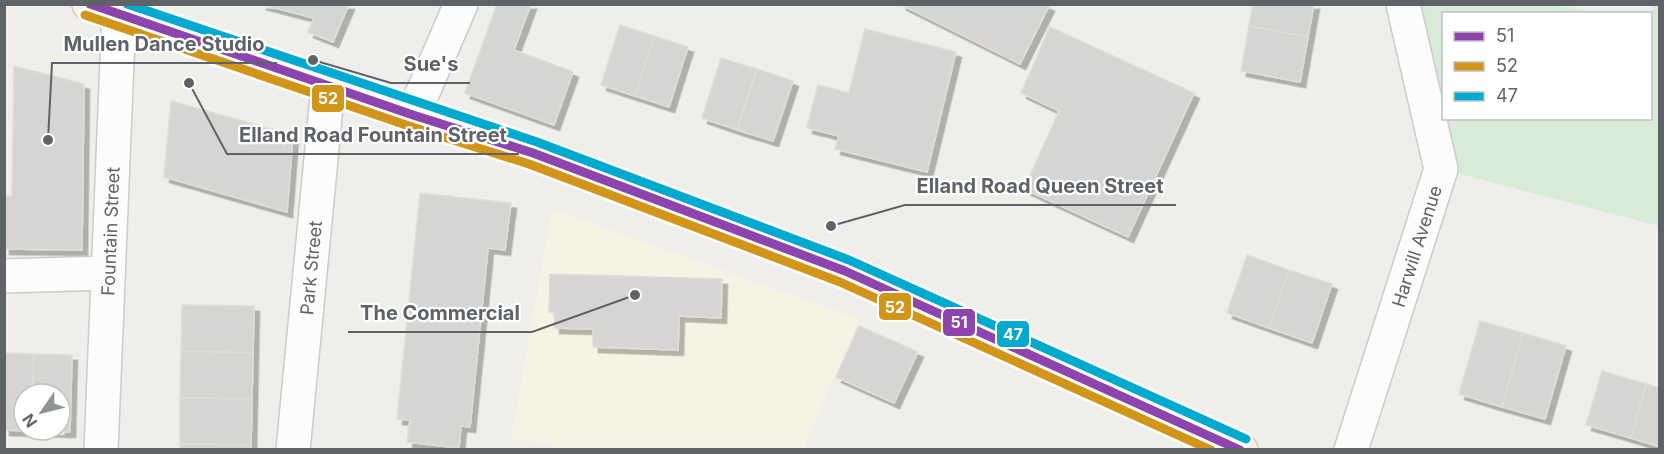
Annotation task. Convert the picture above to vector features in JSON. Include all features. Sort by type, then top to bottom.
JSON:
[{"type":"main road","points":[[104,9],[413,116],[533,153],[844,271],[1241,450]]},
{"type":"street","points":[[413,116],[461,4]]},
{"type":"street","name":"Harwill Avenue","points":[[1351,450],[1441,169],[1403,4]]},
{"type":"street","name":"Fountain Street","points":[[101,450],[108,273],[104,9]]},
{"type":"street","name":"Park Street","points":[[293,450],[328,86]]},
{"type":"street","points":[[4,276],[108,273]]},
{"type":"shaded area","points":[[552,209],[859,319],[807,440],[807,449],[551,450],[550,444],[511,439]]},
{"type":"green space","points":[[1403,5],[1550,5],[1596,12],[1442,12],[1442,120],[1652,120],[1652,12],[1653,5],[1659,5],[1659,226],[1441,169]]},
{"type":"building","points":[[260,4],[349,4],[333,42],[308,32],[314,18]]},
{"type":"building","points":[[497,4],[531,4],[514,50],[573,72],[554,125],[465,93]]},
{"type":"building","points":[[900,4],[1045,4],[1049,6],[1020,64]]},
{"type":"building","points":[[1253,4],[1314,4],[1308,37],[1249,26]]},
{"type":"building","points":[[620,25],[654,36],[635,96],[601,85]]},
{"type":"building","points":[[1249,26],[1308,37],[1300,82],[1241,71]]},
{"type":"building","points":[[1050,27],[1194,93],[1128,237],[1024,189],[1059,111],[1021,93]]},
{"type":"building","points":[[865,29],[956,52],[927,172],[835,149],[839,136],[807,128],[818,85],[849,93]]},
{"type":"building","points":[[654,36],[688,47],[669,107],[635,96]]},
{"type":"building","points":[[721,58],[757,69],[737,130],[702,118]]},
{"type":"building","points":[[14,66],[84,84],[82,250],[4,249],[4,196],[12,196]]},
{"type":"building","points":[[757,69],[793,81],[773,141],[737,130]]},
{"type":"building","points":[[171,101],[293,135],[287,212],[164,177]]},
{"type":"building","points":[[420,193],[511,203],[505,250],[488,248],[470,427],[461,426],[459,448],[407,442],[410,420],[397,419]]},
{"type":"building","points":[[1247,255],[1289,270],[1269,328],[1227,313]]},
{"type":"building","points":[[1289,270],[1332,284],[1312,343],[1269,328]]},
{"type":"building","points":[[550,274],[722,279],[721,318],[679,316],[678,350],[593,347],[593,329],[554,328],[555,312],[549,312]]},
{"type":"building","points":[[182,305],[254,306],[253,353],[181,351]]},
{"type":"building","points":[[1480,321],[1523,333],[1502,407],[1459,394]]},
{"type":"building","points":[[859,326],[918,352],[894,403],[836,377]]},
{"type":"building","points":[[1523,333],[1566,346],[1545,419],[1502,407]]},
{"type":"building","points":[[181,351],[253,353],[252,399],[180,398]]},
{"type":"building","points":[[4,353],[34,354],[33,382],[12,382],[12,430],[4,430]]},
{"type":"building","points":[[34,354],[72,355],[71,382],[33,382]]},
{"type":"building","points":[[1602,371],[1646,384],[1631,438],[1586,425]]},
{"type":"building","points":[[1646,384],[1660,388],[1660,447],[1631,438]]},
{"type":"building","points":[[180,398],[252,399],[251,445],[180,444]]},
{"type":"building","points":[[180,444],[251,445],[251,450],[180,450]]},
{"type":"transit line","name":"51","points":[[90,4],[413,115],[533,153],[845,271],[1240,450]]},
{"type":"transit line","name":"47","points":[[127,4],[537,142],[849,260],[1246,439]]},
{"type":"transit line","name":"52","points":[[85,15],[409,126],[529,164],[840,282],[1211,450]]},
{"type":"place","name":"Sue's","points":[[313,60]]},
{"type":"place","name":"Elland Road Fountain Street","points":[[189,83]]},
{"type":"place","name":"Mullen Dance Studio","points":[[48,140]]},
{"type":"place","name":"Elland Road Queen Street","points":[[831,226]]},
{"type":"place","name":"The Commercial","points":[[635,295]]}]
